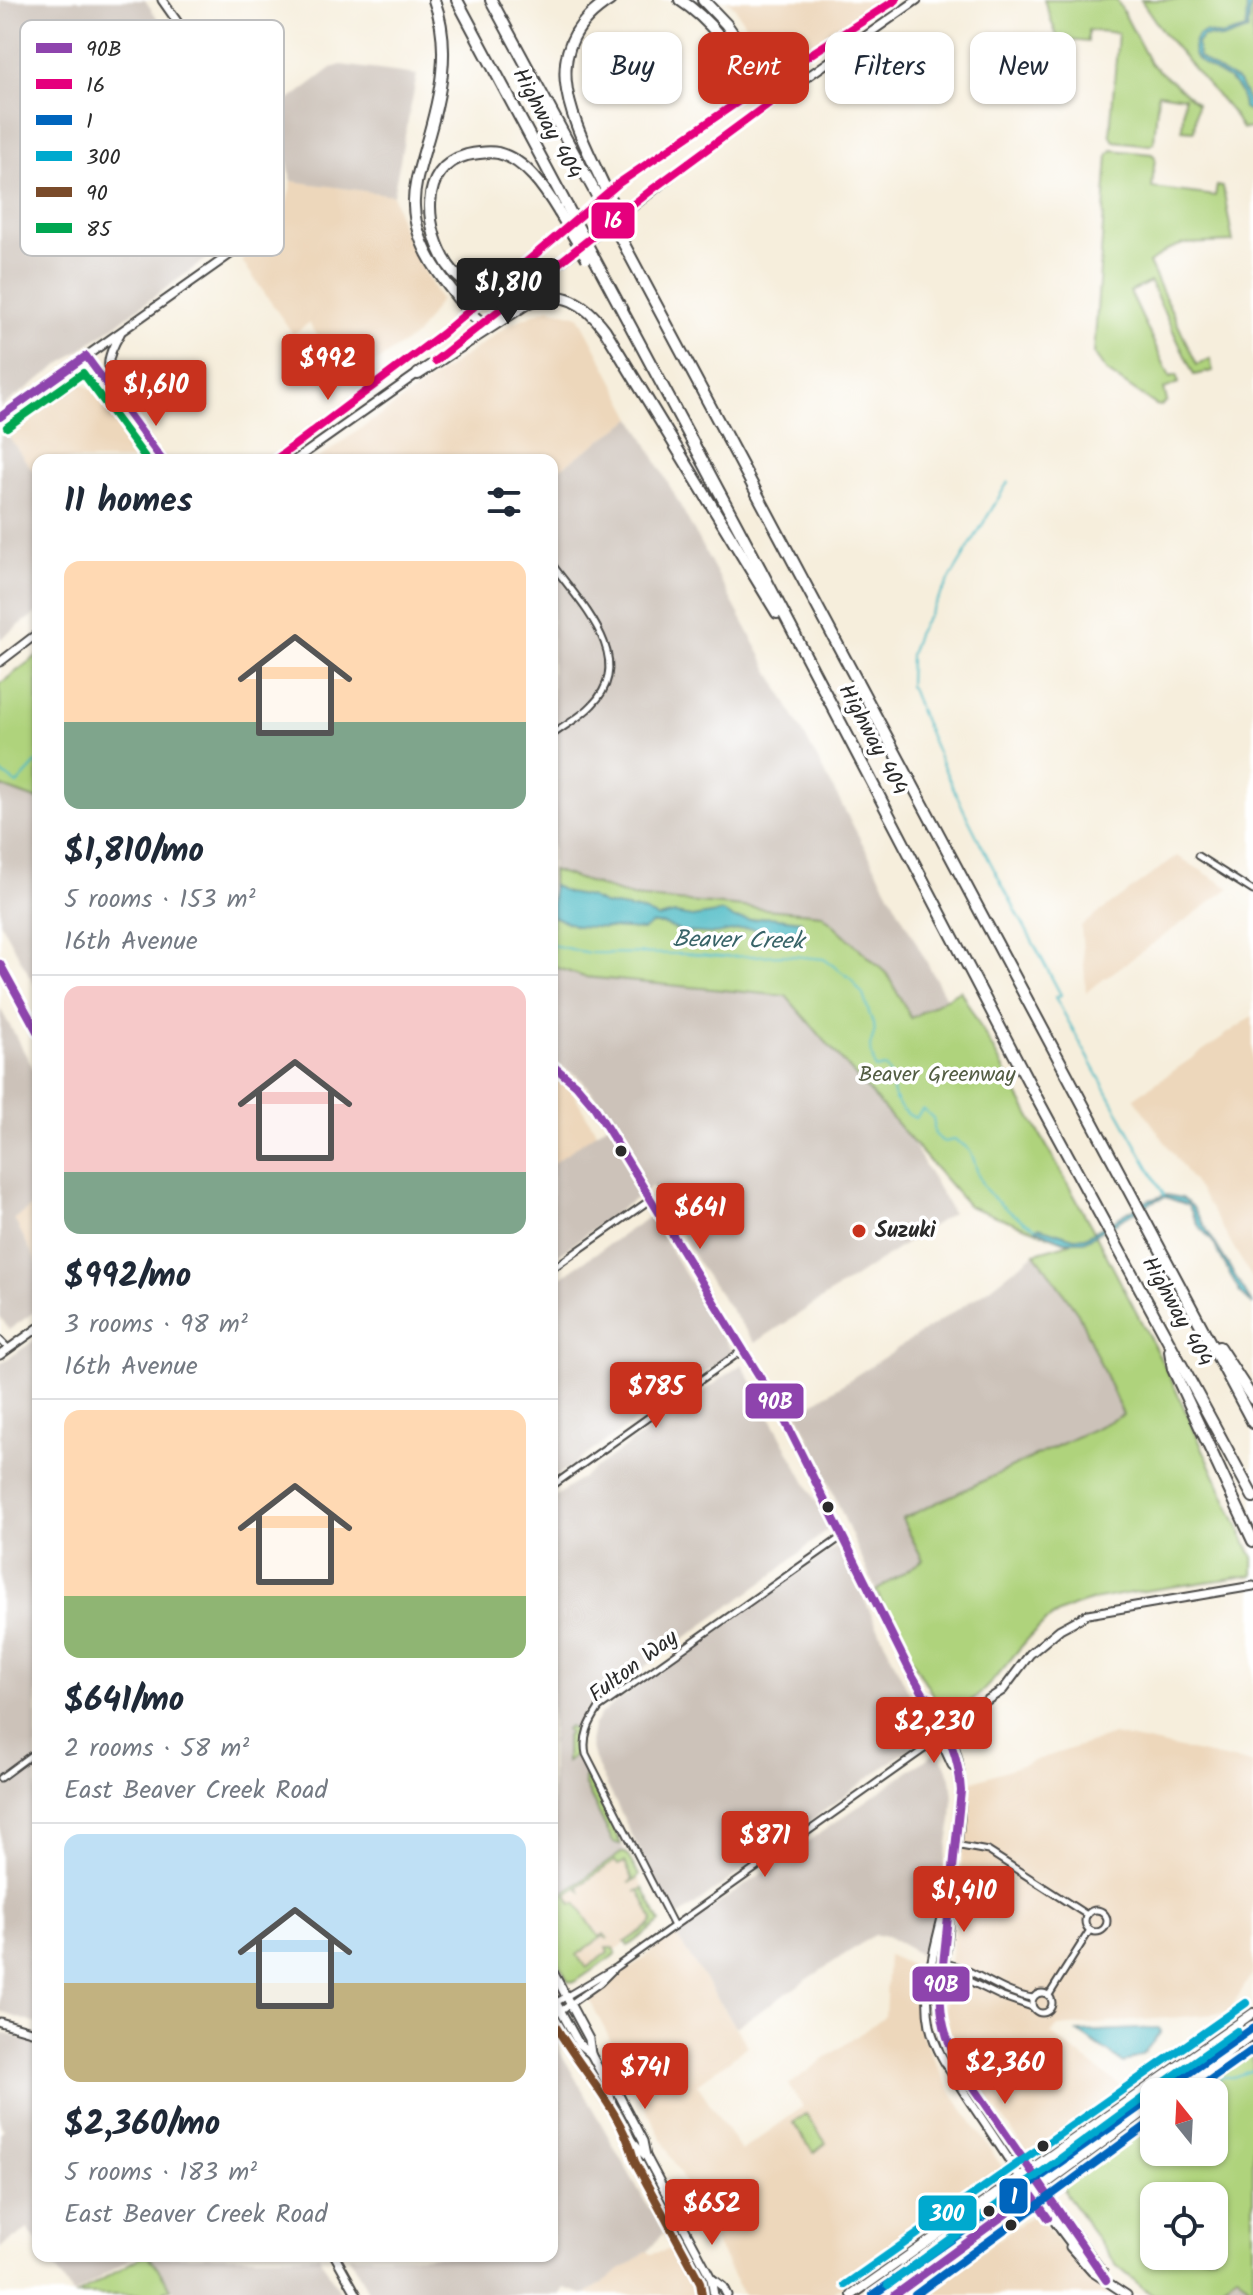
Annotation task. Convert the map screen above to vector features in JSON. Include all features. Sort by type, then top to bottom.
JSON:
[{"type":"highway","points":[[434,0],[443,32],[444,64],[417,181],[415,218],[427,256],[469,311],[484,324]]},
{"type":"highway","name":"Highway 404","points":[[457,0],[563,209],[602,274],[1040,1104],[1253,1497]]},
{"type":"highway","name":"Highway 404","points":[[491,0],[600,191],[745,474],[1253,1423]]},
{"type":"highway","points":[[600,191],[572,115],[564,83],[566,57],[572,39],[595,9],[610,0]]},
{"type":"highway","points":[[680,0],[699,12],[717,32]]},
{"type":"highway","points":[[703,0],[732,32]]},
{"type":"highway","points":[[501,285],[484,289],[473,287],[459,278],[436,243],[429,218],[430,198],[435,182],[444,169],[460,157],[479,152],[499,153],[523,166],[563,209]]},
{"type":"highway","points":[[418,374],[540,297],[565,297],[580,303],[593,313],[605,330],[811,666]]},
{"type":"highway","points":[[1177,1282],[1253,1399]]},
{"type":"highway","points":[[1169,1341],[1173,1369],[1253,1541]]},
{"type":"highway","points":[[1199,2078],[1253,2049]]},
{"type":"main road","points":[[852,2295],[1253,2013]]},
{"type":"main road","points":[[1192,2078],[1253,2034]]},
{"type":"main road","points":[[895,2295],[1140,2115]]},
{"type":"main road","points":[[1019,2176],[1037,2192],[1083,2256],[1105,2276]]},
{"type":"street","points":[[162,0],[176,20]]},
{"type":"street","points":[[809,55],[896,0]]},
{"type":"street","points":[[809,75],[917,0]]},
{"type":"street","points":[[283,454],[396,371],[619,183],[735,104]]},
{"type":"street","points":[[304,454],[418,374],[654,188],[767,104]]},
{"type":"street","points":[[0,417],[228,256]]},
{"type":"street","points":[[121,333],[110,350],[107,363],[127,413]]},
{"type":"street","points":[[86,356],[158,454]]},
{"type":"street","points":[[54,378],[83,375],[106,384]]},
{"type":"street","points":[[558,572],[604,637],[610,658],[607,680],[595,703],[558,731]]},
{"type":"street","points":[[0,662],[32,638]]},
{"type":"street","points":[[1198,856],[1253,891]]},
{"type":"street","points":[[0,964],[32,1022]]},
{"type":"street","points":[[558,1070],[593,1105],[793,1435],[924,1695],[923,1702],[952,1765],[958,1770]]},
{"type":"street","points":[[558,1265],[650,1200]]},
{"type":"street","points":[[0,1355],[32,1332]]},
{"type":"street","points":[[0,1340],[9,1349]]},
{"type":"street","points":[[558,1481],[587,1457],[743,1350]]},
{"type":"street","name":"Fulton Way","points":[[674,1926],[586,1754],[590,1722],[599,1708],[843,1536]]},
{"type":"street","points":[[558,2001],[568,2000],[600,1983],[616,1967],[947,1733],[953,1722],[1003,1690],[1030,1654],[1060,1629],[1088,1614],[1249,1586]]},
{"type":"street","points":[[924,1695],[930,1698],[958,1758],[960,1814],[949,1893],[949,1928],[939,2012],[946,2042],[1030,2168],[1037,2192]]},
{"type":"street","points":[[0,1778],[32,1754]]},
{"type":"street","points":[[955,1845],[988,1851],[1087,1915]]},
{"type":"street","points":[[949,1893],[939,1925],[933,1961],[929,2018],[946,2065],[1019,2176]]},
{"type":"street","points":[[1098,1910],[1103,1912],[1107,1919],[1103,1930],[1096,1933],[1090,1930],[1086,1925],[1087,1915],[1098,1910]]},
{"type":"street","points":[[932,1970],[961,1977],[1032,2007],[1039,2013],[1048,2012],[1052,2005],[1049,1995],[1090,1930]]},
{"type":"street","points":[[933,1961],[962,1967],[1009,1991],[1033,1998],[1041,1993],[1049,1995]]},
{"type":"street","points":[[558,1981],[589,2039],[591,2054],[608,2086],[610,2100],[635,2146],[646,2156],[711,2278],[714,2295]]},
{"type":"street","points":[[1032,2007],[1033,1998]]},
{"type":"street","points":[[558,2013],[568,2000]]},
{"type":"street","points":[[558,2007],[579,2044],[591,2054]]},
{"type":"street","points":[[0,2022],[32,2031]]},
{"type":"street","points":[[338,2262],[357,2295]]},
{"type":"street","points":[[1105,2276],[1127,2295]]},
{"type":"street","points":[[711,2278],[723,2287],[727,2295]]},
{"type":"shaded area","points":[[0,0],[145,0],[159,20],[20,20],[20,256],[211,256],[0,408]]},
{"type":"shaded area","points":[[727,0],[885,0],[839,32],[825,32],[825,42],[809,53],[809,32],[749,32]]},
{"type":"shaded area","points":[[341,65],[417,75],[393,195],[292,181],[284,148],[284,104],[332,68]]},
{"type":"shaded area","points":[[292,181],[393,195],[401,226],[440,300],[416,335],[348,382],[309,323],[293,334],[242,261],[248,256],[284,256],[284,214]]},
{"type":"shaded area","points":[[549,308],[579,316],[633,418],[558,470],[558,454],[325,454],[512,323]]},
{"type":"shaded area","points":[[79,383],[92,389],[140,454],[32,454],[32,470],[6,433],[22,414]]},
{"type":"shaded area","points":[[633,418],[946,998],[911,1018],[887,974],[822,914],[632,897],[558,872],[558,470]]},
{"type":"shaded area","points":[[6,433],[32,470],[32,616],[0,639],[0,436]]},
{"type":"shaded area","points":[[0,786],[32,798],[32,980],[0,922]]},
{"type":"shaded area","points":[[1177,856],[1230,888],[1086,992],[1081,926]]},
{"type":"shaded area","points":[[558,968],[584,977],[786,996],[908,1135],[952,1213],[755,1343],[703,1271],[652,1186],[558,1255],[558,1160],[615,1119],[580,1078],[558,1064]]},
{"type":"shaded area","points":[[0,1008],[32,1066],[32,1206],[14,1219],[32,1254],[32,1313],[9,1330],[0,1316]]},
{"type":"shaded area","points":[[1253,1016],[1252,1278],[1203,1196],[1134,1098]]},
{"type":"shaded area","points":[[558,1080],[572,1091],[597,1133],[558,1160]]},
{"type":"shaded area","points":[[32,1206],[32,1254],[14,1219]]},
{"type":"shaded area","points":[[650,1216],[732,1351],[727,1358],[558,1475],[558,1279]]},
{"type":"shaded area","points":[[1035,1253],[1078,1313],[1123,1415],[903,1519],[923,1560],[876,1591],[798,1413],[989,1289]]},
{"type":"shaded area","points":[[32,1342],[32,2022],[0,2012],[0,1364]]},
{"type":"shaded area","points":[[742,1364],[830,1528],[773,1575],[585,1710],[573,1737],[582,1764],[625,1852],[558,1898],[558,1495]]},
{"type":"shaded area","points":[[836,1547],[840,1549],[929,1734],[680,1916],[674,1916],[594,1759],[590,1743],[593,1726],[609,1707]]},
{"type":"shaded area","points":[[1113,1735],[1253,1764],[1253,1972],[1228,2013],[1058,2027],[1051,2034],[1123,2088],[1028,2154],[957,2053],[945,2007],[967,1810],[967,1783]]},
{"type":"shaded area","points":[[935,1753],[941,1755],[951,1778],[953,1799],[952,1821],[928,1954],[921,1955],[886,1936],[874,1935],[736,2027],[675,1934]]},
{"type":"shaded area","points":[[625,1852],[659,1919],[572,1981],[558,1954],[558,1898]]},
{"type":"shaded area","points":[[675,1934],[748,2046],[697,2084],[741,2151],[803,2107],[788,2085],[885,2016],[888,1955],[923,1971],[919,2011],[921,2033],[947,2085],[1007,2174],[970,2203],[830,2295],[743,2295],[589,1999]]},
{"type":"shaded area","points":[[0,2032],[32,2041],[32,2235],[28,2229],[0,2248],[0,2132],[3,2129],[0,2123]]},
{"type":"shaded area","points":[[558,2048],[663,2233],[648,2251],[585,2295],[565,2288],[560,2295],[370,2295],[352,2262],[558,2262]]},
{"type":"shaded area","points":[[1035,2213],[1078,2267],[1108,2295],[921,2295]]},
{"type":"shaded area","points":[[672,2249],[695,2295],[585,2295],[648,2251],[651,2254]]},
{"type":"shaded area","points":[[51,2262],[125,2262],[73,2295]]},
{"type":"shaded area","points":[[153,2262],[322,2262],[341,2295],[177,2295]]},
{"type":"shaded area","points":[[1237,2274],[1253,2290],[1253,2295],[1211,2295]]},
{"type":"green space","points":[[1044,0],[1117,0],[1150,63],[1197,103],[1194,131],[1182,130],[1184,97],[1158,93],[1154,142],[1150,145],[1114,141],[1110,135],[1118,33],[1088,30],[1088,42],[1076,41],[1076,32],[1055,32]]},
{"type":"green space","points":[[1141,0],[1253,0],[1253,128],[1242,129],[1233,114],[1164,34]]},
{"type":"green space","points":[[1112,150],[1152,154],[1155,157],[1152,188],[1215,196],[1217,186],[1223,187],[1233,242],[1183,244],[1167,250],[1149,263],[1197,365],[1210,359],[1213,371],[1194,375],[1150,282],[1130,292],[1170,377],[1176,375],[1179,383],[1164,389],[1167,401],[1161,406],[1107,372],[1094,354],[1108,155]]},
{"type":"green space","points":[[32,660],[32,798],[0,786],[0,684]]},
{"type":"green space","name":"Beaver Greenway","points":[[558,872],[632,897],[822,914],[887,974],[911,1018],[960,990],[1095,1233],[1170,1377],[1253,1558],[1253,1575],[1117,1596],[1068,1609],[1044,1623],[976,1697],[961,1707],[945,1712],[941,1709],[876,1591],[923,1560],[902,1519],[1123,1415],[1078,1313],[1035,1253],[1070,1243],[968,1206],[786,996],[584,977],[558,968]]},
{"type":"green space","points":[[569,1726],[578,1732],[578,1752],[566,1762],[566,1736],[569,1733],[566,1729]]},
{"type":"green space","points":[[587,1775],[621,1844],[613,1842],[584,1783]]},
{"type":"green space","points":[[621,1853],[626,1853],[639,1875],[629,1883],[633,1879],[625,1862],[618,1865],[615,1861],[579,1886],[581,1891],[577,1888],[567,1895],[599,1937],[604,1934],[608,1939],[603,1936],[577,1955],[586,1968],[608,1953],[606,1948],[613,1948],[616,1954],[575,1982],[568,1981],[558,1961],[558,1898]]},
{"type":"green space","points":[[643,1888],[660,1922],[628,1946],[625,1942],[653,1920],[639,1890]]},
{"type":"green space","points":[[1253,2054],[1253,2290],[1237,2274],[1211,2295],[1152,2295],[1116,2265],[1066,2194],[1062,2183],[1140,2125],[1140,2166],[1228,2166],[1228,2078],[1212,2078]]},
{"type":"green space","points":[[806,2114],[826,2143],[814,2153],[793,2123]]},
{"type":"green space","points":[[132,2262],[153,2262],[171,2288],[164,2295],[77,2295]]},
{"type":"water","points":[[1247,0],[1251,0],[1248,30],[1222,39],[1202,37],[1197,44],[1199,57],[1239,82],[1253,112],[1243,108],[1241,95],[1234,84],[1204,65],[1194,53],[1198,35],[1205,32],[1221,36],[1246,29]]},
{"type":"water","points":[[558,888],[603,904],[643,911],[658,918],[675,914],[692,917],[723,912],[735,919],[769,917],[801,921],[801,926],[792,934],[748,928],[716,934],[683,932],[662,924],[652,924],[643,930],[576,926],[558,918]]},
{"type":"water","points":[[1166,1195],[1182,1198],[1192,1206],[1253,1305],[1240,1293],[1213,1242],[1198,1225],[1188,1205],[1165,1197],[1156,1200],[1084,1241],[1064,1241],[1036,1229],[1039,1227],[1074,1238],[1085,1237],[1149,1200]]},
{"type":"water","points":[[1158,2028],[1161,2032],[1143,2054],[1124,2063],[1078,2032]]},
{"type":"waterway","points":[[1008,482],[917,634],[910,655],[909,686],[962,806],[1061,995],[1055,997],[1164,1195]]},
{"type":"waterway","name":"Beaver Creek","points":[[0,772],[17,784],[32,768]]},
{"type":"waterway","name":"Beaver Creek","points":[[558,946],[589,953],[721,957],[782,955],[824,959],[850,978],[863,995],[875,1030],[870,1046],[875,1069],[885,1067],[889,1073],[899,1106],[915,1118],[923,1109],[933,1118],[939,1139],[963,1144],[972,1155],[981,1183],[991,1196],[1036,1228]]},
{"type":"waterway","points":[[1220,2078],[1253,2070]]},
{"type":"transit line","name":"16","points":[[283,454],[442,334],[619,183],[767,82],[896,0]]},
{"type":"transit line","name":"16","points":[[435,361],[654,188],[768,104]]},
{"type":"transit line","name":"90B","points":[[0,417],[86,356],[158,454]]},
{"type":"transit line","name":"85","points":[[7,427],[83,373],[143,454]]},
{"type":"transit line","name":"90B","points":[[0,964],[32,1022]]},
{"type":"transit line","name":"90B","points":[[558,1070],[593,1105],[777,1405],[910,1671],[924,1695],[930,1698],[951,1743],[961,1791],[941,1984],[942,2017],[947,2037],[960,2067],[1106,2280]]},
{"type":"transit line","name":"300","points":[[845,2285],[1246,2003]]},
{"type":"transit line","name":"1","points":[[1182,2078],[1253,2028]]},
{"type":"transit line","name":"90","points":[[558,2030],[620,2124],[635,2162],[700,2282],[702,2295]]},
{"type":"transit line","name":"300","points":[[1171,2078],[1237,2031]]},
{"type":"transit line","name":"1","points":[[1213,2078],[1251,2051]]},
{"type":"transit line","name":"300","points":[[888,2285],[1140,2100]]},
{"type":"transit line","name":"1","points":[[873,2295],[1140,2107]]},
{"type":"transit line","name":"1","points":[[915,2295],[1140,2130]]},
{"type":"transit line","name":"90B","points":[[895,2295],[1032,2195],[1048,2218]]},
{"type":"place","name":"Suzuki","points":[[859,1231]]}]
